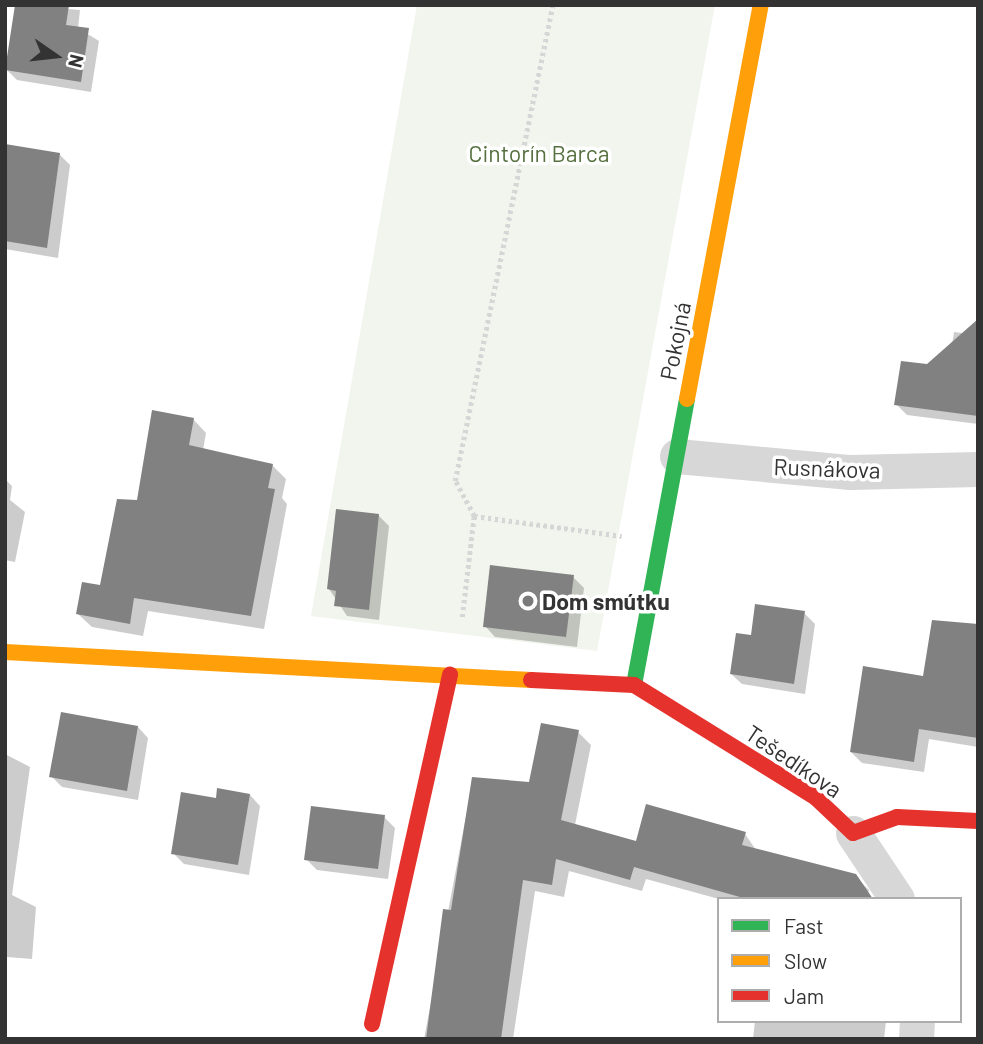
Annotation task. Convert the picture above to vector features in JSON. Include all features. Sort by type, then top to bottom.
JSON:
[{"type":"street","name":"Pokojná","points":[[634,685],[761,5]]},
{"type":"street","name":"Rusnákova","points":[[677,456],[850,472],[978,469]]},
{"type":"street","points":[[5,652],[634,685]]},
{"type":"street","points":[[372,1024],[450,675]]},
{"type":"street","name":"Tešedíkova","points":[[634,685],[816,798],[853,833]]},
{"type":"street","points":[[896,897],[853,833],[897,817],[978,821]]},
{"type":"path","points":[[462,617],[474,516],[455,481],[553,5]]},
{"type":"path","points":[[474,516],[660,542]]},
{"type":"green space","name":"Cintorín Barca","points":[[417,5],[715,5],[597,651],[311,616]]},
{"type":"building","points":[[15,5],[69,5],[66,25],[89,28],[81,82],[5,70]]},
{"type":"building","points":[[5,144],[60,153],[47,248],[5,241]]},
{"type":"building","points":[[978,319],[978,416],[894,405],[901,361],[927,364]]},
{"type":"building","points":[[152,410],[194,418],[189,445],[273,464],[268,488],[275,489],[251,616],[134,598],[130,624],[76,614],[82,582],[100,585],[117,499],[137,500]]},
{"type":"building","points":[[336,509],[379,514],[369,610],[334,606],[336,591],[327,589]]},
{"type":"building","name":"Dom smútku","points":[[490,565],[574,575],[566,637],[483,627]]},
{"type":"building","points":[[755,604],[805,611],[794,684],[730,674],[736,633],[751,635]]},
{"type":"building","points":[[932,620],[978,624],[978,738],[919,729],[914,762],[850,752],[863,666],[923,676]]},
{"type":"building","points":[[61,712],[138,726],[127,791],[49,777]]},
{"type":"building","points":[[541,723],[579,730],[561,820],[636,841],[646,804],[746,832],[742,845],[856,874],[872,897],[740,897],[634,867],[630,880],[556,859],[552,885],[523,880],[501,1039],[426,1039],[443,909],[451,910],[472,777],[529,782]]},
{"type":"building","points":[[217,788],[250,794],[238,865],[171,854],[181,792],[216,798]]},
{"type":"building","points":[[311,806],[385,815],[378,869],[304,860]]},
{"type":"traffic: fast","points":[[634,685],[687,399]]},
{"type":"traffic: slow","points":[[687,399],[761,5]]},
{"type":"traffic: slow","points":[[5,652],[531,680]]},
{"type":"traffic: jam","points":[[372,1024],[450,675]]},
{"type":"traffic: jam","points":[[531,680],[634,685],[816,798],[853,833],[897,817],[978,821]]},
{"type":"place","name":"Dom smútku","points":[[528,601]]}]
